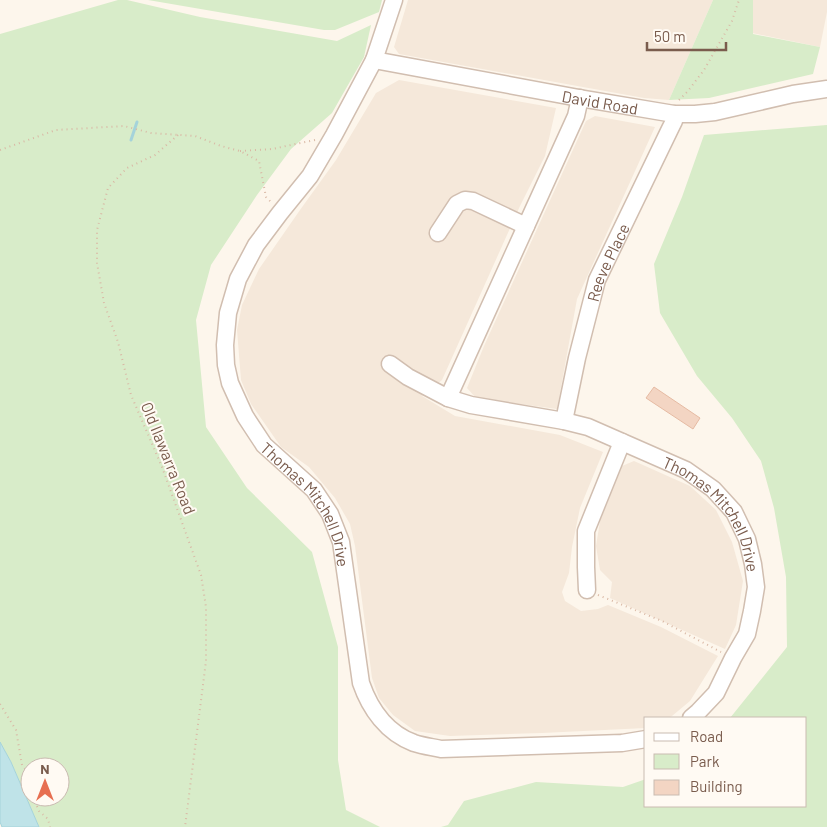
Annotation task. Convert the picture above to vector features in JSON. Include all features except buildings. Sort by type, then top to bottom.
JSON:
[{"type":"street","name":"Thomas Mitchell Drive","points":[[394,0],[374,60],[334,135],[310,176],[256,245],[238,279],[228,313],[225,345],[226,365],[230,382],[245,416],[264,445],[314,490],[330,514],[341,542],[361,683],[367,700],[376,714],[394,732],[414,743],[441,749],[644,740]]},
{"type":"street","name":"David Road","points":[[374,60],[580,98],[675,109],[695,114],[715,112],[794,94],[827,89]]},
{"type":"street","points":[[448,398],[576,116],[580,98]]},
{"type":"street","name":"Reeve Place","points":[[564,421],[577,358],[597,280],[674,121],[675,109]]},
{"type":"street","points":[[438,233],[457,204],[465,200],[473,201],[526,226]]},
{"type":"street","name":"Thomas Mitchell Drive","points":[[390,364],[408,378],[448,398],[471,405],[588,427],[686,470],[713,488],[734,512],[747,539],[756,588],[752,611],[747,634],[716,692],[691,717]]},
{"type":"street","points":[[587,590],[586,531],[622,442]]},
{"type":"path","points":[[675,109],[704,70],[732,21],[739,0]]},
{"type":"path","points":[[0,150],[56,130],[124,126],[151,133],[195,136],[221,146],[240,150],[272,149],[334,135]]},
{"type":"path","name":"Old Ilawarra Road","points":[[178,135],[156,155],[127,168],[108,188],[97,230],[97,263],[104,303],[118,342],[131,395],[162,467],[201,575],[206,607],[206,661],[185,827]]},
{"type":"path","points":[[240,150],[259,162],[266,197],[280,213]]},
{"type":"path","points":[[587,590],[662,621],[725,654]]},
{"type":"path","points":[[0,704],[16,730],[21,757]]},
{"type":"path","points":[[37,807],[48,819],[50,827]]},
{"type":"shaded area","points":[[408,0],[713,0],[669,100],[644,98],[399,54],[394,47]]},
{"type":"shaded area","points":[[753,0],[827,0],[827,12],[820,47],[752,33]]},
{"type":"shaded area","points":[[399,80],[556,108],[545,156],[520,206],[442,380],[422,396],[455,416],[560,435],[603,452],[580,508],[569,573],[562,592],[565,601],[581,611],[598,609],[608,605],[661,627],[718,656],[690,701],[672,716],[644,717],[644,728],[450,736],[415,731],[393,715],[379,698],[372,678],[355,546],[350,524],[335,498],[309,467],[281,447],[251,404],[241,380],[237,330],[242,305],[259,269],[336,160],[376,93]]},
{"type":"shaded area","points":[[595,116],[655,127],[577,299],[557,409],[476,398],[467,388],[484,346],[586,121]]},
{"type":"shaded area","points":[[634,461],[690,486],[716,510],[732,542],[743,581],[736,625],[725,649],[610,598],[612,582],[600,570],[596,546],[600,521],[622,466]]},
{"type":"green space","points":[[118,0],[127,0],[200,17],[337,41],[371,25],[364,57],[332,113],[291,149],[257,195],[211,265],[196,320],[206,427],[247,488],[312,552],[338,647],[338,760],[346,810],[380,827],[39,827],[30,807],[70,807],[70,757],[20,757],[20,783],[0,742],[0,34]]},
{"type":"green space","points":[[148,0],[382,0],[379,12],[335,30],[324,30]]},
{"type":"green space","points":[[713,0],[753,0],[753,34],[820,47],[813,74],[709,98],[669,100]]},
{"type":"green space","points":[[827,125],[827,827],[441,827],[448,825],[464,801],[536,782],[623,787],[644,780],[644,807],[807,807],[807,717],[731,717],[787,647],[786,577],[774,508],[761,461],[732,418],[697,376],[660,313],[654,264],[682,197],[704,135]]},
{"type":"water","points":[[0,742],[20,783],[20,807],[30,807],[39,827],[2,827],[0,822]]},
{"type":"waterway","points":[[131,140],[137,122]]}]
